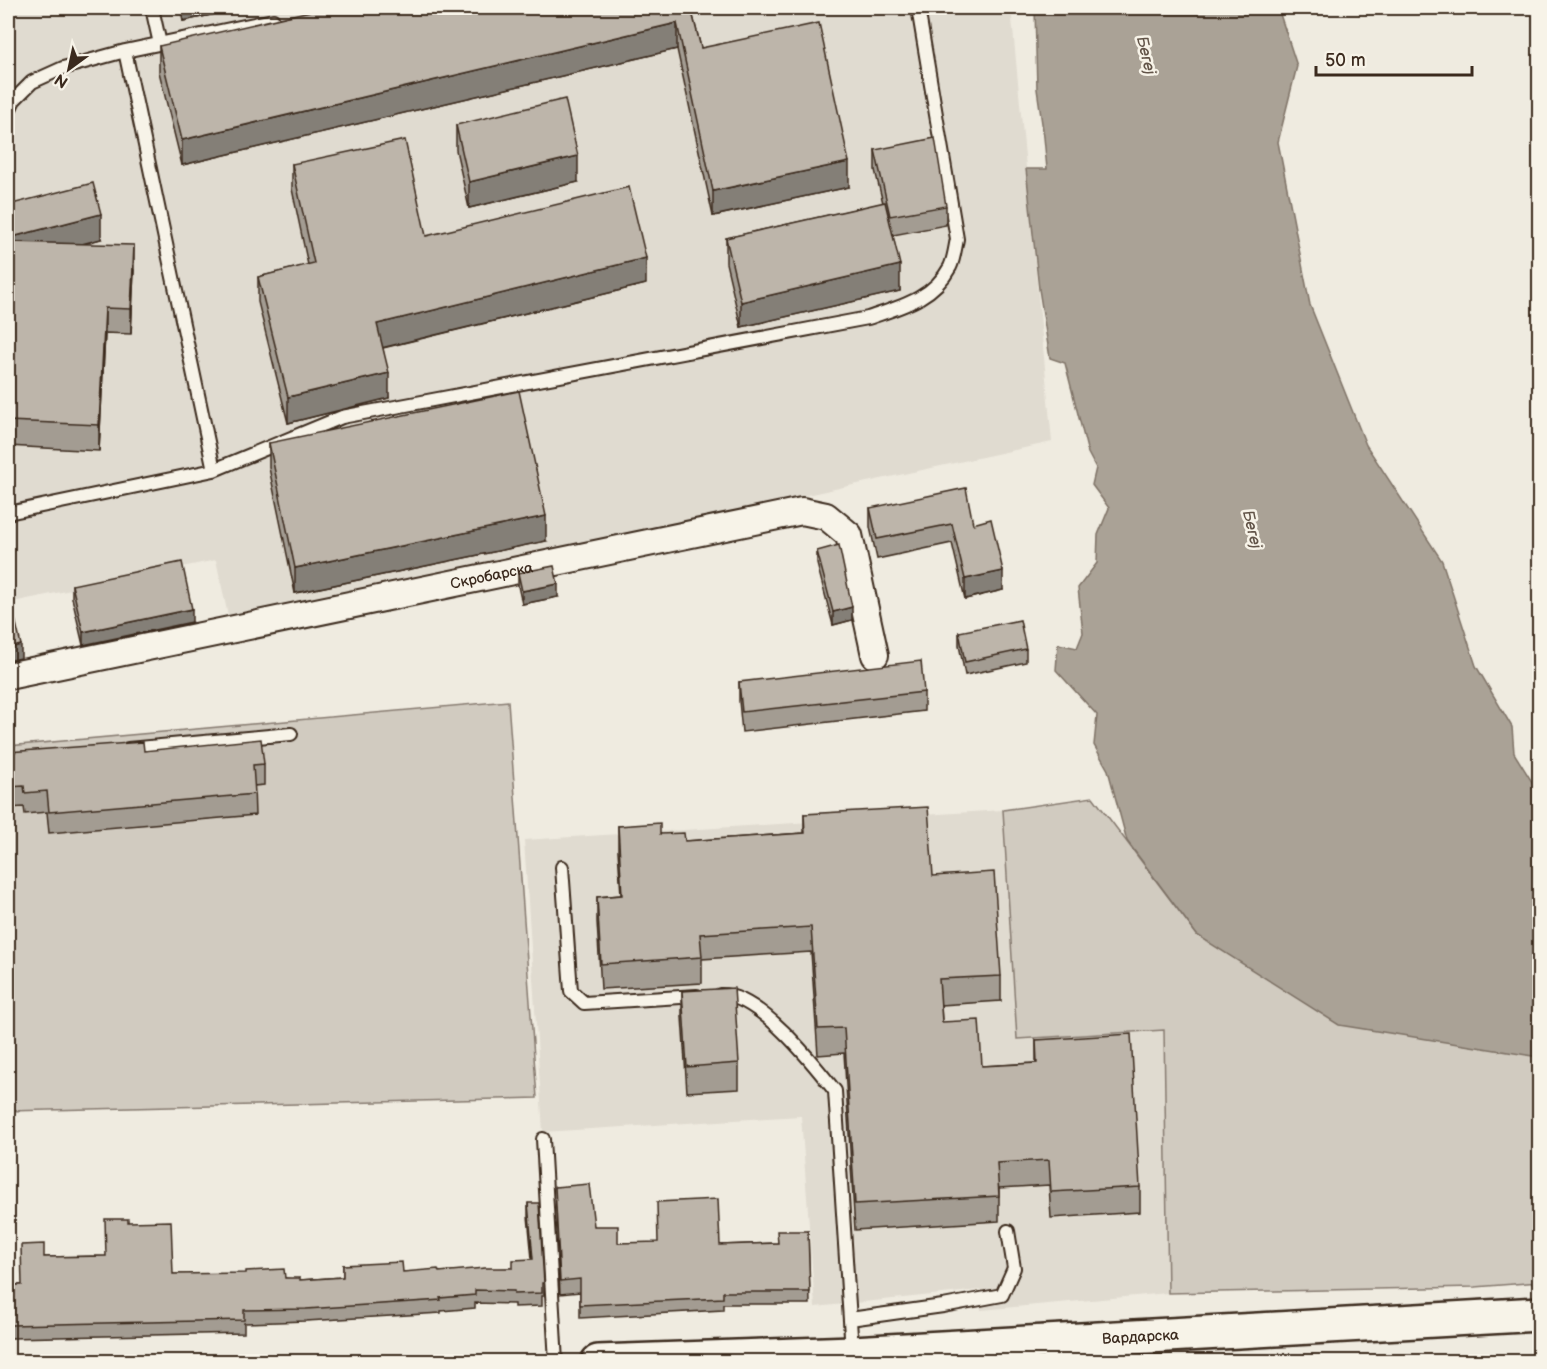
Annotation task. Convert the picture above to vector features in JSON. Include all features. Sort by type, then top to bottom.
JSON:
[{"type":"street","name":"Скробарска","points":[[8,676],[802,511],[826,516],[849,535],[875,655]]},
{"type":"street","name":"Вардарска","points":[[598,1362],[852,1353],[1539,1314]]},
{"type":"lane","points":[[152,8],[160,44]]},
{"type":"lane","points":[[8,513],[214,470],[342,417],[868,318],[914,302],[938,286],[951,265],[957,239],[918,8]]},
{"type":"lane","points":[[8,113],[14,100],[32,82],[63,68],[125,51],[284,17]]},
{"type":"lane","points":[[125,51],[214,470]]},
{"type":"lane","points":[[115,750],[291,734]]},
{"type":"lane","points":[[562,867],[571,991],[577,998],[584,1003],[725,995],[751,1005],[772,1020],[835,1091],[852,1353]]},
{"type":"lane","points":[[543,1140],[556,1362]]},
{"type":"lane","points":[[850,1319],[943,1306],[1002,1294],[1014,1268],[1008,1231]]},
{"type":"shaded area","points":[[8,8],[1011,8],[1052,442],[229,620],[216,560],[8,603]]},
{"type":"shaded area","points":[[508,701],[537,1098],[8,1111],[8,746]]},
{"type":"shaded area","points":[[1093,797],[1197,935],[1539,1057],[1539,1282],[1475,1287],[1168,1293],[1164,1030],[1017,1039],[1003,810]]},
{"type":"shaded area","points":[[1003,810],[1017,1038],[1164,1030],[1168,1293],[981,1310],[981,1290],[815,1307],[801,1116],[543,1132],[524,840]]},
{"type":"water","name":"Бегеј","points":[[1035,8],[1278,8],[1297,66],[1278,142],[1310,305],[1366,445],[1442,561],[1476,666],[1512,727],[1514,753],[1539,793],[1539,1057],[1339,1025],[1197,935],[1127,841],[1108,770],[1094,745],[1097,715],[1056,670],[1058,644],[1077,648],[1083,633],[1078,588],[1097,563],[1098,535],[1109,508],[1092,485],[1096,468],[1088,453],[1065,363],[1050,358],[1039,289],[1026,169],[1047,169],[1037,89]]},
{"type":"building","points":[[323,8],[691,8],[701,48],[819,23],[849,162],[713,191],[677,23],[182,140],[159,46]]},
{"type":"building","points":[[565,99],[578,156],[469,182],[456,125]]},
{"type":"building","points":[[935,138],[946,206],[890,216],[875,150]]},
{"type":"building","points":[[405,140],[426,236],[629,187],[646,258],[377,324],[389,373],[288,397],[258,277],[314,263],[292,164]]},
{"type":"building","points":[[93,183],[101,214],[12,237],[8,221],[8,205]]},
{"type":"building","points":[[885,202],[900,265],[741,302],[726,238]]},
{"type":"building","points":[[8,242],[134,245],[131,309],[105,308],[99,425],[8,421]]},
{"type":"building","points":[[519,391],[546,516],[295,568],[269,443]]},
{"type":"building","points":[[966,488],[973,524],[991,519],[1003,571],[965,579],[952,524],[877,539],[870,508]]},
{"type":"building","points":[[839,545],[852,607],[833,612],[817,551]]},
{"type":"building","points":[[182,562],[192,609],[83,632],[72,585]]},
{"type":"building","points":[[554,566],[558,584],[522,591],[518,573]]},
{"type":"building","points":[[8,597],[10,597],[21,645],[8,648]]},
{"type":"building","points":[[1020,620],[1026,649],[965,662],[959,632]]},
{"type":"building","points":[[921,661],[924,692],[742,712],[739,682]]},
{"type":"building","points":[[261,739],[264,764],[253,765],[255,794],[49,812],[47,791],[25,793],[24,786],[8,787],[8,752],[143,742],[144,751]]},
{"type":"building","points":[[928,807],[933,876],[994,872],[1001,976],[939,979],[942,1022],[979,1020],[982,1066],[1037,1063],[1036,1040],[1131,1034],[1140,1187],[1051,1192],[1049,1160],[997,1163],[999,1196],[855,1204],[844,1028],[818,1029],[811,927],[700,934],[702,957],[601,964],[597,897],[622,895],[618,826],[660,823],[660,834],[684,833],[685,841],[805,833],[804,814]]},
{"type":"building","points":[[734,988],[739,1063],[687,1067],[682,991]]},
{"type":"building","points":[[589,1184],[594,1226],[618,1226],[618,1243],[658,1242],[657,1202],[718,1199],[720,1245],[778,1243],[777,1231],[808,1231],[810,1292],[723,1292],[723,1298],[580,1305],[580,1279],[560,1281],[555,1187]]},
{"type":"building","points":[[528,1203],[539,1203],[544,1283],[542,1283],[542,1293],[514,1294],[514,1291],[475,1290],[475,1295],[440,1298],[441,1300],[306,1309],[244,1310],[244,1320],[10,1325],[8,1328],[8,1285],[22,1285],[21,1245],[44,1244],[44,1257],[106,1256],[105,1219],[128,1219],[128,1222],[171,1221],[173,1274],[246,1273],[246,1271],[284,1269],[285,1278],[300,1278],[300,1280],[343,1277],[343,1265],[402,1262],[403,1272],[513,1268],[513,1260],[533,1259]]}]
